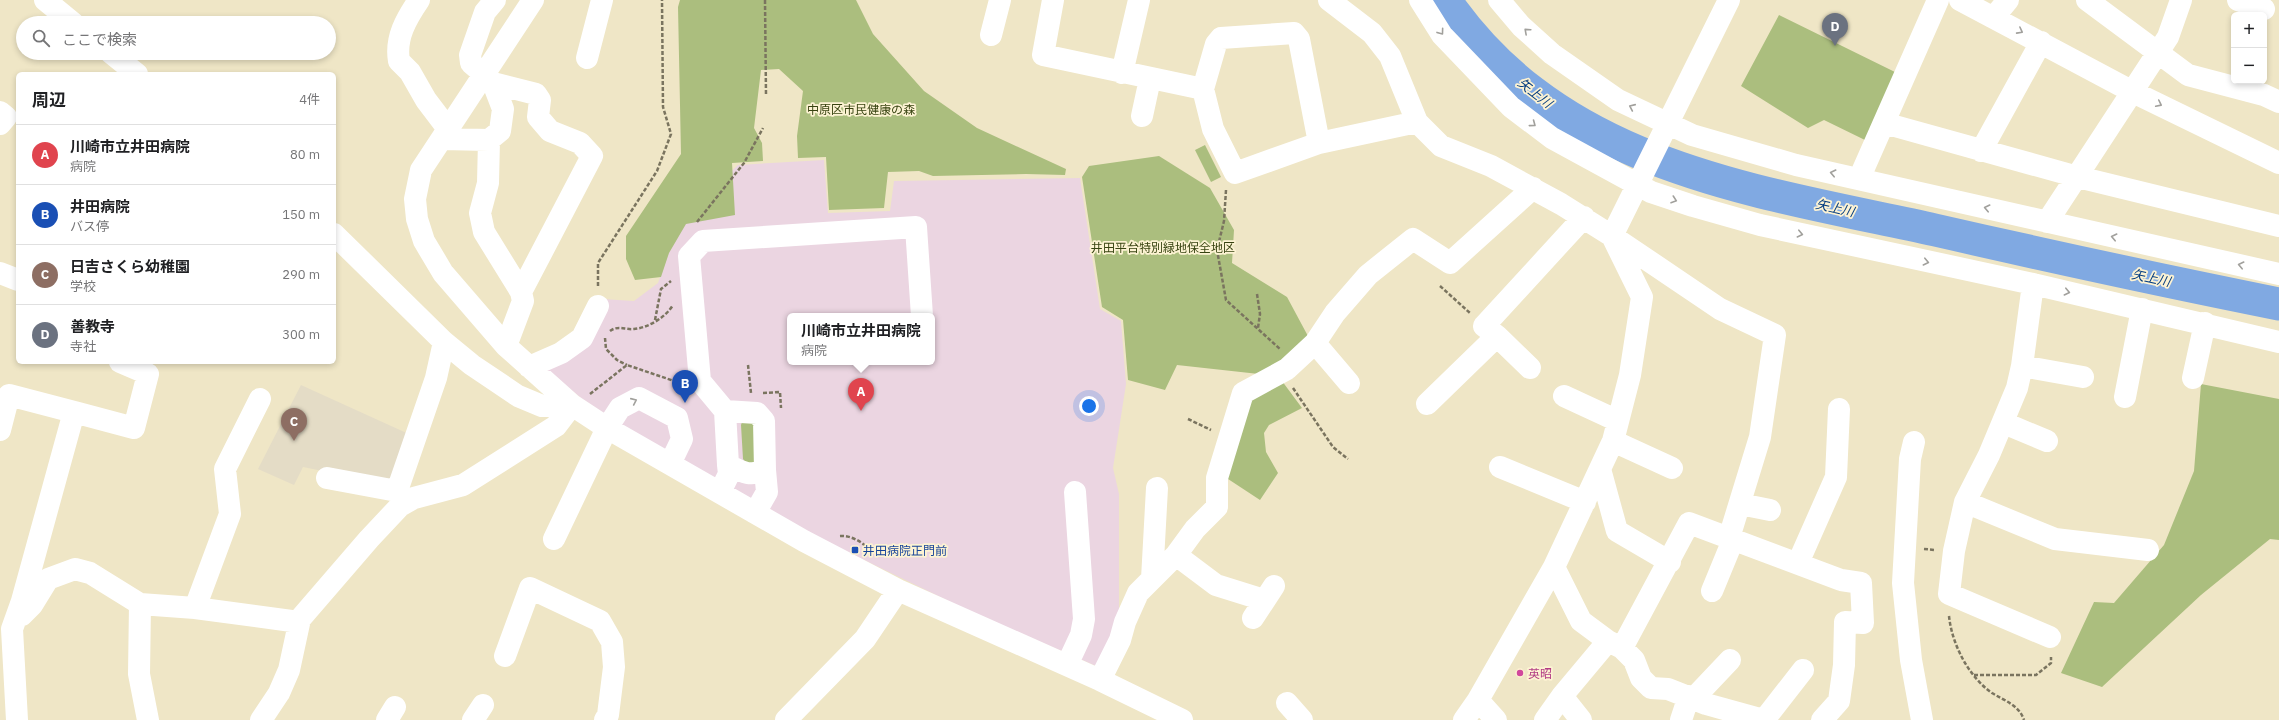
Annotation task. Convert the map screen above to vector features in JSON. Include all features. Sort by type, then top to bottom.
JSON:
[{"type":"street","points":[[46,0],[65,16]]},
{"type":"street","points":[[419,0],[411,11],[399,41],[399,61],[410,72],[445,134]]},
{"type":"street","points":[[445,134],[489,140],[500,131],[503,109],[486,79],[471,63],[470,55],[485,12],[495,0]]},
{"type":"street","points":[[533,0],[486,79],[445,134],[421,170],[415,199],[417,219],[424,241],[443,272],[506,346],[572,405],[607,428],[755,512],[898,590],[1100,680],[1177,719]]},
{"type":"street","points":[[587,58],[602,0]]},
{"type":"street","points":[[991,35],[1000,0]]},
{"type":"street","points":[[1053,0],[1043,55],[1150,79],[1204,89]]},
{"type":"street","points":[[1122,73],[1139,0]]},
{"type":"street","points":[[1329,0],[1372,33],[1390,56],[1417,122],[1441,146],[1491,166],[1533,188],[1584,217],[1720,309],[1775,335],[1760,437],[1731,539],[1712,591]]},
{"type":"street","points":[[1420,0],[1442,35],[1511,108],[1552,138],[1638,187],[1693,206],[1760,225],[2033,284],[2205,323],[2279,342]]},
{"type":"street","points":[[1499,0],[1521,26],[1552,54],[1618,100],[1692,135],[1796,165],[2279,274]]},
{"type":"street","points":[[1612,236],[1638,187],[1729,0]]},
{"type":"street","points":[[1859,179],[1938,0]]},
{"type":"street","points":[[1960,0],[2133,92],[2279,163]]},
{"type":"street","points":[[1994,17],[2008,0]]},
{"type":"street","points":[[2087,0],[2157,54],[2188,75],[2264,95],[2279,102]]},
{"type":"street","points":[[2047,222],[2078,177],[2168,37],[2181,0]]},
{"type":"street","points":[[2238,0],[2264,10]]},
{"type":"street","points":[[1319,143],[1299,39],[1294,33],[1221,38],[1216,44],[1204,89],[1213,129],[1235,173],[1319,143],[1417,122]]},
{"type":"street","points":[[1981,151],[2041,42]]},
{"type":"street","points":[[120,60],[135,72]]},
{"type":"street","points":[[486,79],[536,94],[540,100],[538,117],[550,131],[580,143],[592,156],[521,292]]},
{"type":"street","points":[[1142,116],[1150,79]]},
{"type":"street","points":[[0,112],[6,117],[0,124]]},
{"type":"street","points":[[1884,123],[2078,177],[2279,226]]},
{"type":"street","points":[[489,140],[488,183],[480,213],[484,232],[521,292],[523,301],[506,346]]},
{"type":"street","points":[[1100,680],[1120,640],[1125,622],[1138,593],[1176,555],[1195,529],[1217,507],[1217,478],[1243,393],[1285,370],[1315,343],[1335,313],[1368,275],[1413,238],[1450,262],[1533,188]]},
{"type":"street","points":[[1427,404],[1490,331],[1584,217]]},
{"type":"street","points":[[720,492],[729,474],[725,411],[700,381],[689,256],[703,241],[916,226],[922,313]]},
{"type":"street","points":[[336,236],[444,342],[472,365],[518,396],[542,406],[572,405]]},
{"type":"street","points":[[1464,720],[1478,700],[1554,567],[1585,502],[1616,431],[1630,375],[1642,297],[1612,236]]},
{"type":"street","points":[[0,273],[16,279]]},
{"type":"street","points":[[2033,284],[2022,366],[2004,423],[1965,502],[1954,551],[1949,594],[2050,636]]},
{"type":"street","points":[[529,367],[561,353],[582,338],[598,306]]},
{"type":"street","points":[[2125,397],[2142,309]]},
{"type":"street","points":[[2193,378],[2205,323]]},
{"type":"street","points":[[1490,331],[1530,368]]},
{"type":"street","points":[[261,720],[279,693],[289,670],[299,622],[369,539],[400,506],[436,378],[444,342]]},
{"type":"street","points":[[1315,343],[1349,383]]},
{"type":"street","points":[[0,430],[9,395],[134,428],[152,368],[131,364]]},
{"type":"street","points":[[2022,366],[2083,377]]},
{"type":"street","points":[[1564,396],[1672,468]]},
{"type":"street","points":[[554,539],[607,428],[620,408],[639,398],[677,418],[682,439],[670,464]]},
{"type":"street","points":[[195,608],[230,514],[225,469],[260,399]]},
{"type":"street","points":[[327,478],[414,498],[463,485],[556,426],[572,405]]},
{"type":"street","points":[[1798,563],[1836,477],[1838,409]]},
{"type":"street","points":[[725,411],[757,413],[764,421],[767,492],[755,512]]},
{"type":"street","points":[[7,619],[22,601],[74,412]]},
{"type":"street","points":[[2004,423],[2047,441]]},
{"type":"street","points":[[1914,442],[1910,459],[1906,548],[1902,583],[1912,660],[1922,720]]},
{"type":"street","points":[[728,465],[744,473],[755,474],[765,470]]},
{"type":"street","points":[[1500,467],[1585,502]]},
{"type":"street","points":[[1600,469],[1617,531],[1670,562]]},
{"type":"street","points":[[1152,579],[1157,488]]},
{"type":"street","points":[[1067,665],[1081,634],[1084,619],[1075,492]]},
{"type":"street","points":[[1965,502],[2055,539],[2136,555]]},
{"type":"street","points":[[1740,504],[1770,510]]},
{"type":"street","points":[[1545,720],[1562,696],[1615,644],[1670,562],[1689,523],[1841,580],[1861,584],[1863,623],[1845,622],[1844,665],[1839,701],[1822,720]]},
{"type":"street","points":[[1176,555],[1216,585],[1264,601]]},
{"type":"street","points":[[1554,567],[1581,621],[1615,644],[1634,660],[1641,678],[1651,688],[1668,688],[1706,704],[1764,720],[1804,670]]},
{"type":"street","points":[[7,619],[32,605],[48,579],[74,569],[90,573],[140,604],[195,608],[299,622]]},
{"type":"street","points":[[505,656],[530,588],[600,621],[612,642],[614,667],[612,718]]},
{"type":"street","points":[[786,720],[790,718],[865,639],[898,590]]},
{"type":"street","points":[[140,604],[139,674],[148,720]]},
{"type":"street","points":[[7,619],[12,629],[17,720]]},
{"type":"street","points":[[1681,720],[1691,697],[1730,660]]},
{"type":"street","points":[[1562,696],[1581,720]]},
{"type":"street","points":[[1478,700],[1496,720]]},
{"type":"street","points":[[1287,703],[1302,720]]},
{"type":"path","points":[[598,306],[598,263],[657,171],[671,134],[663,107],[662,0]]},
{"type":"path","points":[[765,0],[766,95]]},
{"type":"path","points":[[1223,184],[1226,191],[1224,221],[1217,250],[1226,300],[1286,354],[1285,370],[1333,447],[1348,459]]},
{"type":"path","points":[[655,321],[662,289],[673,280]]},
{"type":"path","points":[[1440,286],[1490,331]]},
{"type":"path","points":[[1257,294],[1260,314],[1258,328]]},
{"type":"path","points":[[751,394],[780,392],[781,415]]},
{"type":"path","points":[[1188,419],[1230,438]]},
{"type":"path","points":[[839,536],[846,536],[867,547],[874,559]]},
{"type":"path","points":[[1906,548],[1954,551]]},
{"type":"path","points":[[1949,594],[1950,627],[1969,671],[1991,692],[2019,708],[2024,720]]},
{"type":"path","points":[[1974,675],[2036,675],[2051,663],[2050,636]]},
{"type":"shaded area","points":[[824,160],[828,213],[890,211],[894,181],[1080,178],[1100,309],[1121,321],[1126,384],[1113,468],[1119,494],[1119,623],[1096,666],[967,610],[825,541],[620,424],[581,398],[542,366],[569,354],[602,299],[634,301],[658,283],[680,220],[738,165]]},
{"type":"shaded area","points":[[301,385],[411,435],[392,485],[303,467],[294,485],[258,469]]},
{"type":"green space","name":"中原区市民健康の森","points":[[680,0],[856,0],[873,34],[924,91],[977,128],[1066,169],[1065,175],[1026,174],[933,176],[919,171],[888,172],[884,208],[829,210],[826,157],[798,158],[797,136],[803,91],[779,69],[761,70],[754,128],[762,143],[763,161],[732,163],[735,215],[686,224],[669,253],[661,277],[635,280],[626,259],[626,236],[681,154],[678,7]]},
{"type":"green space","points":[[1779,15],[1897,73],[1867,141],[1824,120],[1808,128],[1741,86]]},
{"type":"green space","points":[[1205,145],[1221,177],[1211,182],[1195,150]]},
{"type":"green space","name":"井田平台特別緑地保全地区","points":[[1159,156],[1210,188],[1234,230],[1232,263],[1287,297],[1309,338],[1268,375],[1177,365],[1165,390],[1128,380],[1123,320],[1102,307],[1082,177],[1089,166]]},
{"type":"green space","points":[[1282,381],[1302,408],[1269,425],[1264,433],[1266,452],[1278,473],[1260,500],[1225,477],[1248,398]]},
{"type":"green space","points":[[2201,384],[2279,399],[2279,540],[2270,539],[2201,595],[2102,687],[2061,673],[2094,602],[2114,603],[2164,545],[2194,471]]},
{"type":"green space","points":[[743,419],[756,421],[754,463],[747,464],[743,459],[741,425]]},
{"type":"waterway","name":"矢上川","points":[[1445,0],[1492,56],[1544,101],[1602,136],[1664,163],[1730,184],[1797,201],[2279,304]]},
{"type":"place","name":"善教寺","points":[[1835,46]]},
{"type":"place","name":"井田病院","points":[[685,403]]},
{"type":"place","name":"川崎市立井田病院","points":[[861,411]]},
{"type":"place","name":"日吉さくら幼稚園","points":[[294,441]]},
{"type":"place","name":"井田病院正門前","points":[[855,550]]},
{"type":"place","name":"英昭","points":[[1520,673]]}]
